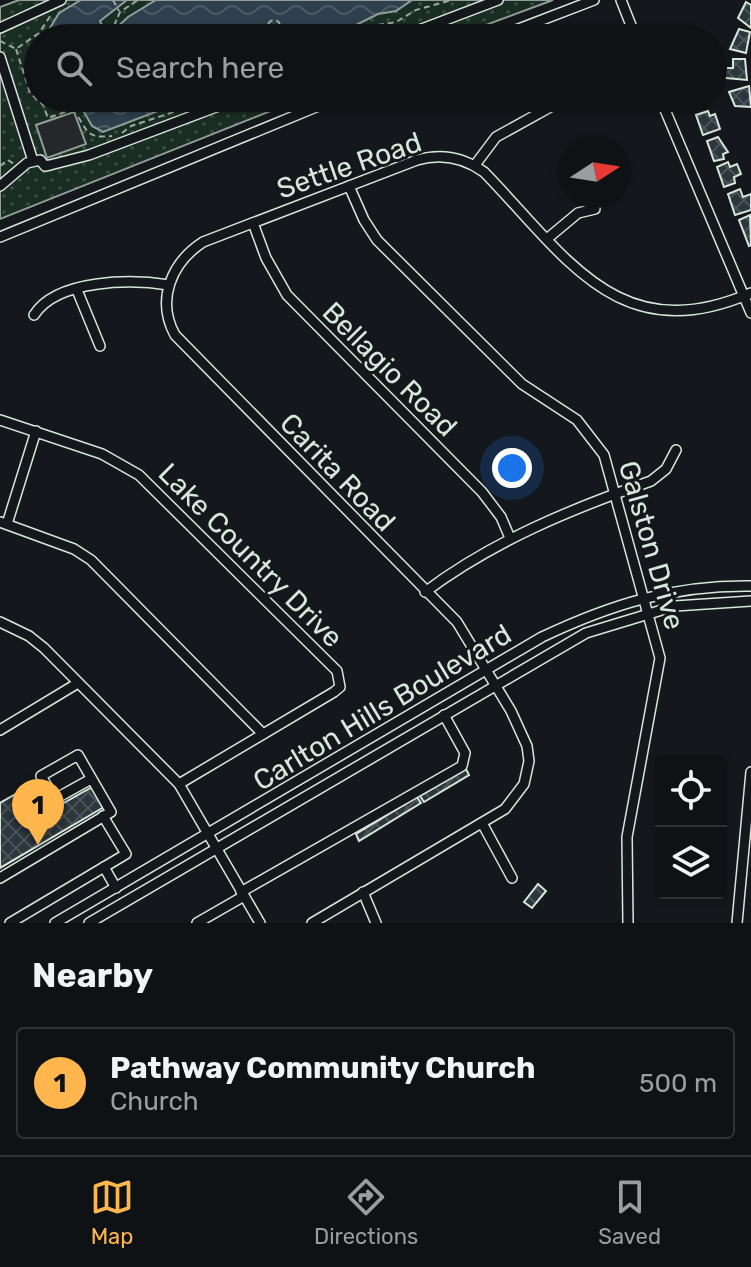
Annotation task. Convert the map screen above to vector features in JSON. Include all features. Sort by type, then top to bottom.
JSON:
[{"type":"street","points":[[0,28],[61,0]]},
{"type":"street","points":[[434,24],[496,0]]},
{"type":"street","points":[[531,24],[594,0]]},
{"type":"street","points":[[621,0],[630,24]]},
{"type":"street","points":[[0,57],[33,161]]},
{"type":"street","points":[[0,186],[33,161],[40,160],[45,166],[89,155],[203,112]]},
{"type":"street","points":[[0,237],[304,112]]},
{"type":"street","points":[[541,112],[496,137],[475,165],[602,290],[638,307],[692,312],[748,294]]},
{"type":"street","points":[[666,112],[748,294],[751,313]]},
{"type":"street","name":"Settle Road","points":[[169,285],[180,264],[196,246],[253,223],[425,158],[451,157],[475,165]]},
{"type":"street","name":"Galston Drive","points":[[349,186],[377,240],[522,384],[577,420],[591,434],[604,455],[650,612],[660,666],[628,830],[628,923]]},
{"type":"street","points":[[548,238],[578,213],[595,209]]},
{"type":"street","name":"Bellagio Road","points":[[253,223],[266,258],[287,295],[482,492],[501,517],[510,538]]},
{"type":"street","points":[[34,315],[41,304],[108,280],[169,285]]},
{"type":"street","name":"Carita Road","points":[[169,285],[167,312],[180,342],[457,622],[524,736],[528,769],[524,784],[511,804],[312,923]]},
{"type":"street","points":[[77,290],[100,346]]},
{"type":"street","name":"Lake Country Drive","points":[[0,420],[102,454],[147,481],[337,671],[340,687],[263,734]]},
{"type":"street","points":[[36,431],[3,523],[74,549],[91,560],[263,734],[179,784]]},
{"type":"street","points":[[425,592],[462,565],[510,538],[651,481],[666,469],[676,450]]},
{"type":"street","name":"Carlton Hills Boulevard","points":[[55,923],[542,637],[596,612],[645,596],[751,586]]},
{"type":"street","name":"Carlton Hills Boulevard","points":[[89,923],[586,633],[650,612],[709,603],[751,601]]},
{"type":"street","points":[[0,622],[29,636],[179,784],[260,923]]},
{"type":"street","points":[[0,730],[78,683]]},
{"type":"street","points":[[197,923],[462,766],[465,753],[444,715]]},
{"type":"street","points":[[0,878],[111,812],[78,755],[41,776],[55,799],[91,779]]},
{"type":"street","points":[[737,923],[751,772]]},
{"type":"street","points":[[10,923],[23,920],[126,854],[103,816]]},
{"type":"street","points":[[482,823],[512,878]]},
{"type":"street","points":[[104,867],[116,888]]},
{"type":"street","points":[[363,892],[376,923]]},
{"type":"path","points":[[113,0],[120,12]]},
{"type":"path","points":[[115,24],[120,12],[138,0]]},
{"type":"path","points":[[384,24],[396,22],[416,10],[452,0]]},
{"type":"path","points":[[45,24],[56,11]]},
{"type":"path","points":[[0,41],[16,49],[24,74]]},
{"type":"path","points":[[16,49],[24,44]]},
{"type":"path","points":[[46,112],[48,118],[65,112]]},
{"type":"path","points":[[72,112],[85,131],[105,137],[118,135],[131,126],[170,112]]},
{"type":"path","points":[[0,166],[10,160],[20,170]]},
{"type":"green space","points":[[19,0],[553,0],[489,24],[24,24],[24,112],[268,112],[0,219],[0,7]]},
{"type":"shaded area","points":[[74,112],[86,144],[47,158],[36,125]]},
{"type":"water","points":[[81,0],[127,0],[100,21],[101,24],[52,24],[59,13]]},
{"type":"water","points":[[156,0],[412,0],[396,11],[378,14],[358,24],[120,24]]},
{"type":"water","points":[[84,112],[155,112],[103,132],[92,126]]},
{"type":"building","points":[[746,2],[751,5],[751,28],[738,18]]},
{"type":"building","points":[[739,29],[750,32],[746,53],[730,49]]},
{"type":"building","points":[[733,59],[745,59],[747,80],[727,78],[727,68],[733,68]]},
{"type":"building","points":[[749,86],[751,107],[735,106],[729,92]]},
{"type":"building","points":[[705,112],[710,116],[715,114],[720,129],[703,135],[696,115]]},
{"type":"building","points":[[718,137],[728,152],[723,154],[724,159],[714,161],[707,141]]},
{"type":"building","points":[[728,162],[730,167],[737,164],[741,174],[734,177],[735,183],[724,187],[717,167]]},
{"type":"building","points":[[740,189],[743,197],[751,194],[751,210],[735,215],[728,194]]},
{"type":"building","points":[[750,215],[751,245],[749,246],[739,220]]},
{"type":"building","points":[[466,769],[469,775],[424,802],[420,796]]},
{"type":"building","points":[[35,783],[47,804],[57,799],[60,805],[92,787],[104,807],[0,868],[0,803]]},
{"type":"building","points":[[417,797],[421,803],[359,841],[356,834]]},
{"type":"building","points":[[538,884],[546,891],[532,908],[524,902]]},
{"type":"place","name":"Pathway Community Church","points":[[38,845]]}]
